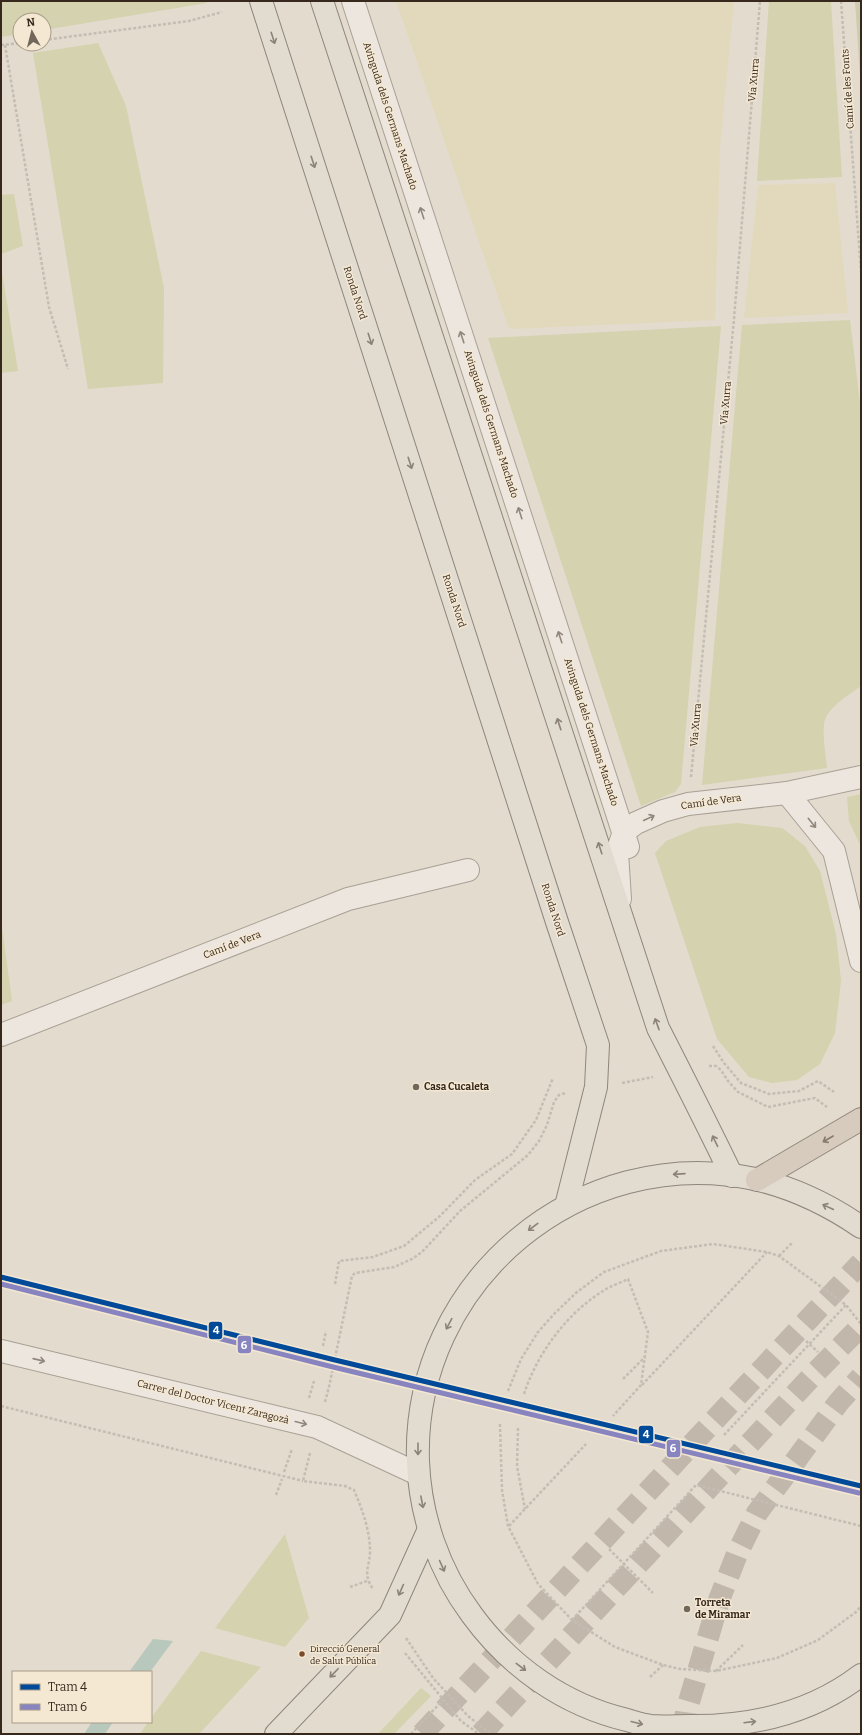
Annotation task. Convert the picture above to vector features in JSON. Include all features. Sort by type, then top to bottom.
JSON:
[{"type":"highway","points":[[757,1180],[861,1119]]},
{"type":"main road","name":"Ronda Nord","points":[[261,1],[554,915],[598,1045],[596,1087],[566,1206]]},
{"type":"main road","points":[[322,1],[621,911],[658,1028],[680,1073],[695,1097],[732,1176]]},
{"type":"main road","points":[[856,1680],[811,1705],[770,1720],[703,1730],[650,1726],[612,1717],[576,1702],[542,1683],[511,1659],[484,1632],[465,1606],[442,1566],[429,1529],[422,1502],[418,1474],[419,1422],[423,1395],[436,1354],[447,1327],[461,1302],[497,1257],[518,1238],[541,1221],[566,1206],[597,1192],[630,1182],[657,1177],[698,1173],[757,1180],[798,1192],[836,1210],[861,1227]]},
{"type":"main road","points":[[276,1734],[390,1614],[429,1529]]},
{"type":"street","name":"Avinguda dels Germans Machado","points":[[353,1],[626,840]]},
{"type":"street","name":"Camí de Vera","points":[[626,840],[636,823],[663,811],[688,804],[787,793],[861,777]]},
{"type":"street","points":[[787,793],[834,851],[861,961]]},
{"type":"street","points":[[621,911],[617,852],[626,840]]},
{"type":"street","name":"Camí de Vera","points":[[1,1035],[348,899],[468,870]]},
{"type":"street","name":"Carrer del Doctor Vicent Zaragozà","points":[[1,1351],[317,1427],[418,1474]]},
{"type":"path","name":"Vía Xurra","points":[[688,804],[734,319],[760,1]]},
{"type":"path","name":"Camí de les Fonts","points":[[842,1],[861,272]]},
{"type":"path","points":[[52,39],[189,21],[222,12]]},
{"type":"path","points":[[6,44],[49,307],[68,369]]},
{"type":"path","points":[[1,45],[12,44]]},
{"type":"path","points":[[713,1046],[724,1063],[742,1083],[769,1094],[800,1091],[818,1081],[834,1092]]},
{"type":"path","points":[[708,1066],[716,1066],[721,1070],[738,1092],[768,1107],[815,1098],[822,1103]]},
{"type":"path","points":[[335,1284],[339,1261],[373,1257],[404,1246],[440,1216],[474,1180],[512,1154],[536,1120],[553,1078]]},
{"type":"path","points":[[779,1256],[792,1243]]},
{"type":"path","points":[[508,1391],[521,1359],[538,1332],[554,1313],[577,1292],[604,1272],[661,1251],[713,1244],[767,1252],[779,1256],[846,1305],[861,1324]]},
{"type":"path","points":[[614,1416],[641,1385],[767,1252]]},
{"type":"path","points":[[524,1394],[528,1380],[543,1351],[559,1330],[580,1308],[603,1291],[628,1279],[648,1332],[641,1385]]},
{"type":"path","points":[[724,1435],[846,1305]]},
{"type":"path","points":[[323,1346],[326,1331]]},
{"type":"path","points":[[806,1341],[818,1352]]},
{"type":"path","points":[[623,1379],[645,1358]]},
{"type":"path","points":[[309,1398],[314,1381]]},
{"type":"path","points":[[1,1406],[303,1481]]},
{"type":"path","points":[[500,1424],[502,1490],[508,1526],[538,1584],[572,1620],[614,1647],[663,1665],[680,1669],[716,1671],[777,1658],[818,1640],[856,1612],[861,1606]]},
{"type":"path","points":[[518,1428],[517,1466],[525,1509]]},
{"type":"path","points":[[508,1526],[586,1444]]},
{"type":"path","points":[[284,1472],[293,1448]]},
{"type":"path","points":[[276,1495],[282,1479]]},
{"type":"path","points":[[572,1620],[696,1486],[861,1526]]},
{"type":"path","points":[[609,1549],[653,1593]]},
{"type":"path","points":[[350,1587],[367,1580]]},
{"type":"path","points":[[390,1614],[433,1678],[468,1716],[491,1734]]},
{"type":"path","points":[[716,1671],[743,1645]]},
{"type":"path","points":[[405,1654],[461,1721],[479,1734]]},
{"type":"path","points":[[650,1677],[663,1665]]},
{"type":"path","points":[[411,1734],[443,1700]]},
{"type":"shaded area","points":[[1,1],[206,1],[207,3],[52,29],[52,12],[12,12],[12,35],[1,37]]},
{"type":"shaded area","points":[[396,1],[734,1],[720,147],[715,320],[509,329]]},
{"type":"shaded area","points":[[769,1],[831,1],[842,177],[757,181]]},
{"type":"shaded area","points":[[855,1],[861,1],[861,92]]},
{"type":"shaded area","points":[[98,43],[126,106],[164,288],[163,383],[88,389],[33,53],[52,52],[52,50]]},
{"type":"shaded area","points":[[835,183],[848,313],[744,318],[758,185]]},
{"type":"shaded area","points":[[14,194],[23,246],[1,254],[1,195]]},
{"type":"shaded area","points":[[1,266],[18,371],[1,373]]},
{"type":"shaded area","points":[[850,320],[861,411],[861,686],[843,699],[827,715],[824,733],[827,768],[702,785],[742,325]]},
{"type":"shaded area","points":[[721,326],[681,784],[675,792],[641,806],[488,338]]},
{"type":"shaded area","points":[[861,794],[861,847],[849,821],[847,797]]},
{"type":"shaded area","points":[[737,823],[782,828],[805,846],[820,871],[836,934],[841,981],[835,1033],[820,1064],[797,1080],[772,1083],[749,1077],[717,1039],[655,853],[666,841],[700,827]]},
{"type":"shaded area","points":[[1,920],[12,1001],[1,1005]]},
{"type":"shaded area","points":[[285,1534],[309,1618],[285,1647],[215,1628]]},
{"type":"shaded area","points":[[153,1639],[173,1641],[151,1671],[130,1671]]},
{"type":"shaded area","points":[[201,1651],[261,1667],[199,1734],[140,1734],[147,1723],[152,1723],[152,1717]]},
{"type":"shaded area","points":[[421,1688],[431,1696],[394,1734],[378,1734]]},
{"type":"shaded area","points":[[91,1723],[112,1723],[105,1734],[84,1734]]},
{"type":"tunnel","points":[[422,1734],[861,1263]]},
{"type":"tunnel","points":[[481,1734],[813,1375],[861,1326]]},
{"type":"tunnel","points":[[683,1734],[686,1712],[719,1600],[737,1554],[757,1513],[838,1403],[861,1377]]},
{"type":"tram line","name":"4","points":[[1,1277],[335,1360],[861,1486]]},
{"type":"tram line","name":"6","points":[[1,1284],[333,1367],[859,1493]]},
{"type":"place","name":"Casa Cucaleta","points":[[416,1087]]},
{"type":"place","name":"Torreta de Miramar","points":[[687,1609]]},
{"type":"place","name":"Direcció General de Salut Pública","points":[[302,1654]]}]
